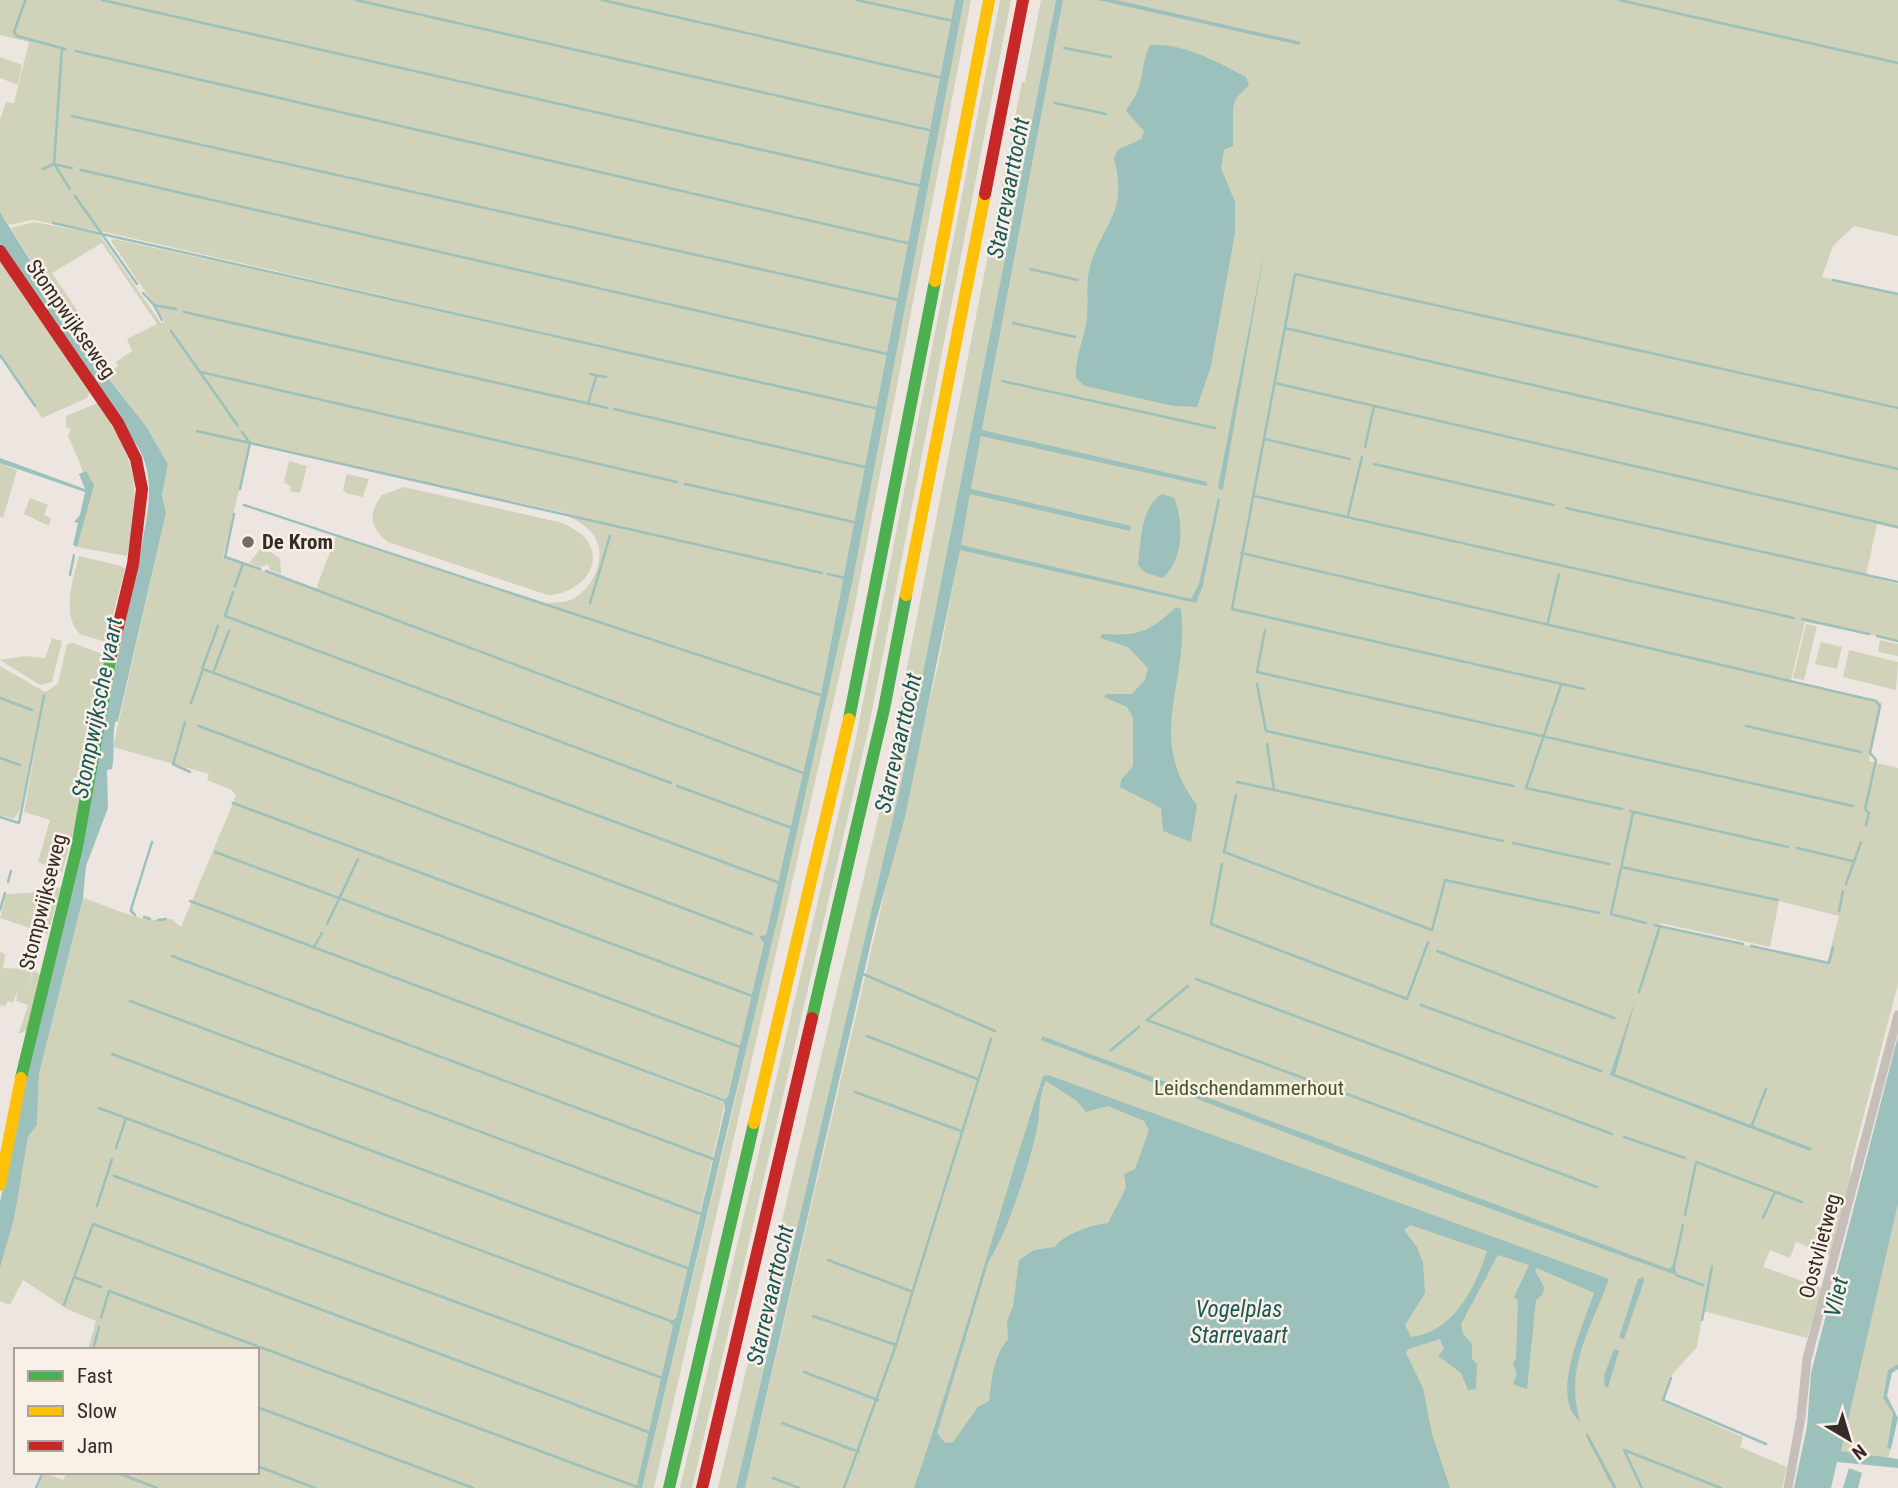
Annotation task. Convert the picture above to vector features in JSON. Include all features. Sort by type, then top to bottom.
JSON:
[{"type":"main road","points":[[668,1488],[855,694],[989,0]]},
{"type":"main road","points":[[702,1488],[884,709],[1023,0]]},
{"type":"main road","name":"Stompwijkseweg","points":[[0,251],[118,423],[136,459],[142,489],[133,564],[106,683],[80,834],[16,1097],[0,1185]]},
{"type":"street","name":"Oostvlietweg","points":[[1788,1488],[1798,1440],[1807,1359],[1898,1015]]},
{"type":"green space","points":[[0,0],[955,0],[821,694],[766,935],[759,936],[765,943],[728,1098],[724,1099],[463,1003],[725,1103],[676,1319],[670,1320],[452,1239],[669,1322],[674,1326],[663,1377],[382,1274],[662,1379],[636,1488],[38,1488],[43,1474],[63,1480],[66,1474],[259,1474],[259,1348],[89,1348],[96,1321],[67,1309],[23,1280],[10,1305],[0,1301],[0,1268],[14,1219],[21,1167],[28,1135],[37,1125],[39,1074],[83,898],[138,917],[172,919],[181,927],[236,796],[232,790],[207,780],[209,774],[113,747],[166,513],[162,495],[168,464],[146,426],[106,374],[118,366],[116,362],[132,351],[127,339],[157,324],[102,243],[52,273],[78,312],[75,316],[91,344],[87,351],[11,228],[34,222],[99,234],[161,323],[165,321],[111,241],[114,239],[669,361],[105,232],[32,220],[9,225],[0,212],[0,120],[6,102],[14,103],[29,42],[0,35]],"holes":[[[250,444],[562,512],[591,532],[598,545],[598,564],[584,591],[563,602],[545,603],[336,536],[316,589],[223,557]]]},
{"type":"green space","points":[[964,0],[971,0],[852,620],[654,1488],[642,1488],[734,1105],[853,579]]},
{"type":"green space","points":[[1000,0],[1011,0],[869,726],[692,1488],[680,1488],[855,743]]},
{"type":"green space","points":[[1041,0],[1056,0],[901,784],[736,1488],[718,1488],[892,760],[889,759],[1022,82],[1025,82]]},
{"type":"green space","name":"Leidschendammerhout","points":[[1063,0],[1898,0],[1898,236],[1854,226],[1833,246],[1822,277],[1898,295],[1898,408],[1782,382],[1898,409],[1898,529],[1877,524],[1866,576],[1898,584],[1898,640],[1805,622],[1791,680],[1882,703],[1869,761],[1898,768],[1898,984],[1851,1164],[1850,1184],[1831,1256],[1796,1242],[1790,1258],[1770,1250],[1763,1267],[1822,1288],[1807,1338],[1703,1311],[1697,1347],[1670,1377],[1662,1401],[1743,1437],[1740,1447],[1787,1467],[1782,1488],[745,1488],[938,665]],"holes":[[[1779,901],[1839,916],[1827,963],[1659,926],[1660,923],[1770,947]]]},
{"type":"green space","points":[[0,57],[22,65],[18,85],[0,78]]},
{"type":"green space","points":[[0,262],[90,392],[87,398],[42,418],[0,353]]},
{"type":"green space","points":[[98,403],[121,442],[133,476],[134,511],[127,556],[77,547],[87,490],[82,468],[68,436],[71,429],[66,427],[66,416]]},
{"type":"green space","points":[[289,461],[307,466],[300,493],[290,491],[291,487],[284,482]]},
{"type":"green space","points":[[0,463],[17,470],[3,518],[0,516]]},
{"type":"green space","points":[[347,474],[369,479],[363,497],[346,493],[343,489]]},
{"type":"green space","points":[[404,487],[563,523],[586,539],[592,549],[591,569],[578,585],[559,594],[548,595],[388,542],[374,525],[374,508],[382,495]]},
{"type":"green space","points":[[30,498],[48,505],[44,515],[51,518],[49,526],[24,514]]},
{"type":"green space","points":[[262,547],[280,558],[281,574],[270,570],[268,564],[261,567],[249,563]]},
{"type":"green space","points":[[79,556],[125,569],[106,642],[80,634],[71,617],[70,596]]},
{"type":"green space","points":[[1806,624],[1817,626],[1804,680],[1793,678]]},
{"type":"green space","points":[[52,638],[62,641],[52,682],[40,685],[0,660],[25,656],[45,658]]},
{"type":"green space","points":[[1880,640],[1898,644],[1898,656],[1878,652]]},
{"type":"green space","points":[[1821,642],[1842,647],[1837,669],[1815,664]]},
{"type":"green space","points":[[73,643],[105,655],[77,819],[62,872],[38,862],[50,820],[24,812],[45,694],[20,810],[14,819],[0,815],[0,666],[45,692],[58,684],[67,644]]},
{"type":"green space","points":[[1849,650],[1898,662],[1896,690],[1843,677]]},
{"type":"green space","points":[[61,887],[48,934],[0,918],[6,894],[44,892]]},
{"type":"green space","points":[[0,952],[5,954],[3,968],[32,969],[28,989],[33,969],[41,975],[28,1029],[22,1033],[19,1033],[28,1005],[16,1001],[19,987],[13,1003],[8,1001],[5,1006],[0,1005]]},
{"type":"green space","points":[[1898,1204],[1898,1364],[1888,1371],[1883,1397],[1893,1412],[1887,1447],[1891,1449],[1888,1458],[1841,1451]]},
{"type":"water","points":[[955,0],[964,0],[853,579],[780,908],[642,1488],[636,1488],[673,1326],[669,1322],[676,1318],[725,1109],[724,1099],[728,1097],[764,943],[759,936],[766,935],[821,694]]},
{"type":"water","points":[[1056,0],[1063,0],[982,430],[1207,482],[1207,486],[981,436],[971,489],[1131,526],[1130,531],[970,494],[961,545],[1191,599],[1199,584],[1218,498],[1220,500],[1203,585],[1196,603],[960,550],[905,817],[875,925],[745,1488],[736,1488],[901,784]]},
{"type":"water","points":[[1098,0],[1116,0],[1301,42],[1299,45]]},
{"type":"water","points":[[1150,45],[1188,50],[1246,77],[1249,85],[1236,98],[1233,107],[1233,146],[1224,150],[1221,168],[1235,202],[1235,233],[1211,366],[1197,407],[1174,406],[1085,386],[1076,378],[1086,325],[1090,268],[1117,202],[1114,158],[1119,149],[1142,139],[1144,131],[1126,111],[1138,90]]},
{"type":"water","points":[[0,212],[87,351],[146,426],[168,464],[162,495],[166,513],[118,721],[115,722],[112,769],[107,770],[108,808],[86,866],[83,898],[39,1074],[37,1125],[28,1136],[14,1219],[0,1268],[0,1202],[141,549],[148,510],[149,485],[144,459],[138,447],[0,244]]},
{"type":"water","points":[[1265,247],[1223,489],[1220,490],[1218,487]]},
{"type":"water","points":[[0,458],[85,489],[79,474],[86,471],[94,485],[77,547],[73,545],[78,523],[74,522],[80,515],[85,492],[0,463]]},
{"type":"water","points":[[1162,494],[1174,498],[1180,529],[1175,561],[1163,578],[1146,573],[1138,565],[1146,516],[1149,508]]},
{"type":"water","points":[[1176,607],[1181,609],[1182,636],[1171,732],[1173,756],[1181,780],[1197,805],[1191,842],[1163,831],[1161,808],[1120,787],[1121,780],[1133,766],[1133,718],[1127,707],[1104,697],[1106,694],[1132,694],[1145,680],[1148,668],[1128,647],[1100,638],[1102,634],[1142,631]]},
{"type":"water","points":[[1636,998],[1615,1074],[1812,1148],[1810,1151],[1610,1075]]},
{"type":"water","points":[[1042,1036],[1669,1269],[1675,1263],[1676,1275],[1427,1186],[1041,1040]]},
{"type":"water","name":"Vliet","points":[[1898,1036],[1898,1204],[1841,1451],[1898,1459],[1898,1468],[1837,1462],[1831,1488],[1794,1488],[1807,1427],[1811,1373]]},
{"type":"water","name":"Vogelplas Starrevaart","points":[[1048,1075],[1609,1279],[1577,1366],[1575,1383],[1580,1421],[1571,1410],[1567,1395],[1568,1378],[1577,1340],[1594,1293],[1537,1268],[1535,1271],[1544,1287],[1543,1294],[1536,1300],[1527,1389],[1513,1384],[1517,1374],[1513,1363],[1516,1359],[1518,1301],[1514,1297],[1529,1265],[1498,1255],[1461,1324],[1463,1334],[1472,1344],[1472,1359],[1477,1364],[1476,1389],[1468,1390],[1461,1373],[1438,1356],[1444,1349],[1440,1339],[1408,1349],[1406,1353],[1423,1388],[1432,1434],[1450,1488],[914,1488],[1043,1076]],"holes":[[[1046,1081],[1077,1101],[1086,1112],[1108,1106],[1144,1121],[1149,1130],[1135,1169],[1124,1174],[1126,1188],[1108,1223],[1079,1231],[1064,1238],[1055,1247],[1034,1250],[1019,1260],[1013,1307],[1007,1321],[1008,1339],[996,1361],[989,1401],[978,1407],[953,1442],[945,1443],[937,1433],[989,1260],[1004,1232],[1025,1173]],[[1410,1225],[1487,1251],[1461,1306],[1439,1327],[1411,1337],[1405,1325],[1425,1293],[1423,1263],[1417,1247],[1404,1230]]]},
{"type":"water","points":[[1643,1277],[1644,1281],[1624,1339],[1619,1338],[1638,1279]]},
{"type":"water","points":[[1614,1349],[1619,1351],[1608,1387],[1605,1387],[1604,1376]]},
{"type":"water","points":[[1898,1364],[1898,1369],[1892,1373],[1887,1396],[1898,1418],[1891,1449],[1887,1448],[1893,1413],[1883,1398],[1888,1370]]},
{"type":"water","points":[[1587,1432],[1617,1488],[1613,1488],[1586,1436]]},
{"type":"water","points":[[1849,1468],[1862,1473],[1858,1488],[1843,1488]]},
{"type":"waterway","points":[[102,0],[921,186]]},
{"type":"waterway","points":[[356,0],[933,131]]},
{"type":"waterway","points":[[602,0],[943,78]]},
{"type":"waterway","points":[[857,0],[953,21]]},
{"type":"waterway","points":[[1619,0],[1898,63]]},
{"type":"waterway","points":[[25,1],[14,32],[17,36],[65,49]]},
{"type":"waterway","points":[[62,48],[54,164],[70,189]]},
{"type":"waterway","points":[[1064,48],[1111,57]]},
{"type":"waterway","points":[[76,51],[911,244]]},
{"type":"waterway","points":[[1055,103],[1106,114]]},
{"type":"waterway","points":[[72,116],[899,300]]},
{"type":"waterway","points":[[43,169],[54,164],[72,168]]},
{"type":"waterway","points":[[81,170],[887,354]]},
{"type":"waterway","points":[[75,196],[137,284]]},
{"type":"waterway","points":[[53,223],[879,409]]},
{"type":"waterway","points":[[1030,269],[1078,280]]},
{"type":"waterway","points":[[1584,689],[1232,609],[1295,274],[1898,408]]},
{"type":"waterway","points":[[1833,280],[1898,294]]},
{"type":"waterway","points":[[143,293],[162,320]]},
{"type":"waterway","points":[[154,305],[176,309]]},
{"type":"waterway","points":[[184,312],[608,408]]},
{"type":"waterway","points":[[1013,323],[1075,337]]},
{"type":"waterway","points":[[1285,328],[1898,469]]},
{"type":"waterway","points":[[171,331],[238,426]]},
{"type":"waterway","points":[[0,355],[35,406]]},
{"type":"waterway","points":[[201,372],[677,482]]},
{"type":"waterway","points":[[590,374],[606,377]]},
{"type":"waterway","points":[[588,404],[596,377]]},
{"type":"waterway","points":[[1002,381],[1215,428]]},
{"type":"waterway","points":[[1275,383],[1898,527]]},
{"type":"waterway","points":[[1365,447],[1374,406]]},
{"type":"waterway","points":[[614,409],[869,468]]},
{"type":"waterway","points":[[197,431],[822,573]]},
{"type":"waterway","points":[[240,489],[250,443],[242,432]]},
{"type":"waterway","points":[[1265,439],[1350,459]]},
{"type":"waterway","points":[[1348,515],[1362,457]]},
{"type":"waterway","points":[[1374,464],[1554,505]]},
{"type":"waterway","points":[[685,484],[858,523]]},
{"type":"waterway","points":[[1254,496],[1794,618]]},
{"type":"waterway","points":[[244,505],[823,696]]},
{"type":"waterway","points":[[1566,508],[1898,582]]},
{"type":"waterway","points":[[234,514],[225,557],[260,569]]},
{"type":"waterway","points":[[590,603],[610,536]]},
{"type":"waterway","points":[[1241,553],[1876,701],[1880,706],[1870,753],[1876,760],[1865,809],[1869,813],[1866,825]]},
{"type":"waterway","points":[[70,575],[74,555]]},
{"type":"waterway","points":[[235,586],[243,564]]},
{"type":"waterway","points":[[266,571],[806,774]]},
{"type":"waterway","points":[[828,574],[845,578]]},
{"type":"waterway","points":[[1548,622],[1559,574]]},
{"type":"waterway","points":[[233,592],[225,616],[671,783]]},
{"type":"waterway","points":[[1802,619],[1869,634]]},
{"type":"waterway","points":[[202,669],[218,626]]},
{"type":"waterway","points":[[1265,630],[1257,672],[1853,806]]},
{"type":"waterway","points":[[213,673],[229,631]]},
{"type":"waterway","points":[[1877,636],[1898,641]]},
{"type":"waterway","points":[[191,703],[203,669],[780,883]]},
{"type":"waterway","points":[[1257,684],[1266,731],[1513,786]]},
{"type":"waterway","points":[[1561,685],[1526,788],[1622,809]]},
{"type":"waterway","points":[[0,817],[19,823],[44,696]]},
{"type":"waterway","points":[[0,698],[32,710]]},
{"type":"waterway","points":[[185,722],[173,764],[190,772]]},
{"type":"waterway","points":[[199,726],[752,934]]},
{"type":"waterway","points":[[1746,726],[1861,752]]},
{"type":"waterway","points":[[1237,782],[1274,790],[1267,744]]},
{"type":"waterway","points":[[0,758],[20,765]]},
{"type":"waterway","points":[[677,786],[792,828]]},
{"type":"waterway","points":[[1274,790],[1503,841]]},
{"type":"waterway","points":[[1236,795],[1224,852],[1432,930],[1445,880],[1599,913]]},
{"type":"waterway","points":[[233,803],[755,997]]},
{"type":"waterway","points":[[1630,811],[1788,847]]},
{"type":"waterway","points":[[1633,813],[1611,914],[1646,923]]},
{"type":"waterway","points":[[135,915],[131,911],[132,906],[152,842]]},
{"type":"waterway","points":[[1846,884],[1861,842]]},
{"type":"waterway","points":[[1513,843],[1609,864]]},
{"type":"waterway","points":[[1797,848],[1852,861]]},
{"type":"waterway","points":[[215,852],[740,1047]]},
{"type":"waterway","points":[[327,924],[358,859]]},
{"type":"waterway","points":[[1222,864],[1211,924],[1407,999],[1428,942]]},
{"type":"waterway","points":[[1621,867],[1778,900]]},
{"type":"waterway","points":[[8,882],[11,871]]},
{"type":"waterway","points":[[1839,911],[1843,891]]},
{"type":"waterway","points":[[0,910],[5,893]]},
{"type":"waterway","points":[[190,901],[728,1102]]},
{"type":"waterway","points":[[144,917],[150,919]]},
{"type":"waterway","points":[[158,920],[166,919]]},
{"type":"waterway","points":[[1654,925],[1743,944]]},
{"type":"waterway","points":[[1639,992],[1660,926]]},
{"type":"waterway","points":[[314,947],[322,933]]},
{"type":"waterway","points":[[1751,946],[1829,963],[1833,947]]},
{"type":"waterway","points":[[1437,951],[1614,1018]]},
{"type":"waterway","points":[[172,956],[716,1160]]},
{"type":"waterway","points":[[863,974],[995,1031]]},
{"type":"waterway","points":[[1196,979],[1612,1134]]},
{"type":"waterway","points":[[1188,986],[1147,1020],[1597,1187]]},
{"type":"waterway","points":[[130,1001],[701,1214]]},
{"type":"waterway","points":[[1421,1005],[1601,1071]]},
{"type":"waterway","points":[[1111,1050],[1139,1027]]},
{"type":"waterway","points":[[867,1036],[977,1079]]},
{"type":"waterway","points":[[844,1488],[896,1345],[991,1039]]},
{"type":"waterway","points":[[112,1054],[690,1269]]},
{"type":"waterway","points":[[1752,1125],[1766,1089]]},
{"type":"waterway","points":[[855,1092],[961,1131]]},
{"type":"waterway","points":[[99,1108],[673,1322]]},
{"type":"waterway","points":[[116,1148],[126,1118]]},
{"type":"waterway","points":[[1624,1137],[1685,1158]]},
{"type":"waterway","points":[[97,1206],[112,1159]]},
{"type":"waterway","points":[[1685,1215],[1696,1162],[1802,1202]]},
{"type":"waterway","points":[[114,1176],[665,1379]]},
{"type":"waterway","points":[[1763,1218],[1775,1192]]},
{"type":"waterway","points":[[64,1305],[93,1224],[651,1433]]},
{"type":"waterway","points":[[1674,1266],[1683,1225]]},
{"type":"waterway","points":[[828,1260],[911,1291]]},
{"type":"waterway","points":[[1702,1320],[1712,1266]]},
{"type":"waterway","points":[[1676,1275],[1703,1285]]},
{"type":"waterway","points":[[74,1277],[101,1287]]},
{"type":"waterway","points":[[101,1318],[109,1291],[637,1487]]},
{"type":"waterway","points":[[813,1316],[896,1345]]},
{"type":"waterway","points":[[94,1348],[99,1327]]},
{"type":"waterway","points":[[804,1372],[878,1400]]},
{"type":"waterway","points":[[1671,1378],[1663,1400],[1766,1444]]},
{"type":"waterway","points":[[259,1408],[473,1488]]},
{"type":"waterway","points":[[782,1423],[859,1452]]},
{"type":"waterway","points":[[1642,1488],[1624,1450],[1721,1488]]},
{"type":"waterway","points":[[259,1467],[315,1488]]},
{"type":"waterway","points":[[36,1488],[42,1474]]},
{"type":"waterway","points":[[120,1474],[157,1488]]},
{"type":"waterway","points":[[773,1478],[799,1488]]},
{"type":"traffic: fast","points":[[849,719],[935,281]]},
{"type":"traffic: fast","points":[[812,1018],[884,709],[906,595]]},
{"type":"traffic: fast","points":[[21,1078],[77,847],[111,656]]},
{"type":"traffic: fast","points":[[669,1488],[754,1123]]},
{"type":"traffic: slow","points":[[935,281],[989,0]]},
{"type":"traffic: slow","points":[[906,595],[985,194]]},
{"type":"traffic: slow","points":[[754,1123],[849,719]]},
{"type":"traffic: slow","points":[[0,1185],[21,1078]]},
{"type":"traffic: jam","points":[[985,194],[1023,0]]},
{"type":"traffic: jam","points":[[0,251],[118,423],[136,459],[142,489],[133,564],[111,656]]},
{"type":"traffic: jam","points":[[702,1488],[812,1018]]},
{"type":"place","name":"De Krom","points":[[248,542]]},
{"type":"water label","name":"Starrevaarttocht","points":[[1008,188]]},
{"type":"water label","name":"Stompwijksche vaart","points":[[97,708]]},
{"type":"water label","name":"Starrevaarttocht","points":[[898,743]]},
{"type":"water label","name":"Starrevaarttocht","points":[[770,1295]]}]
